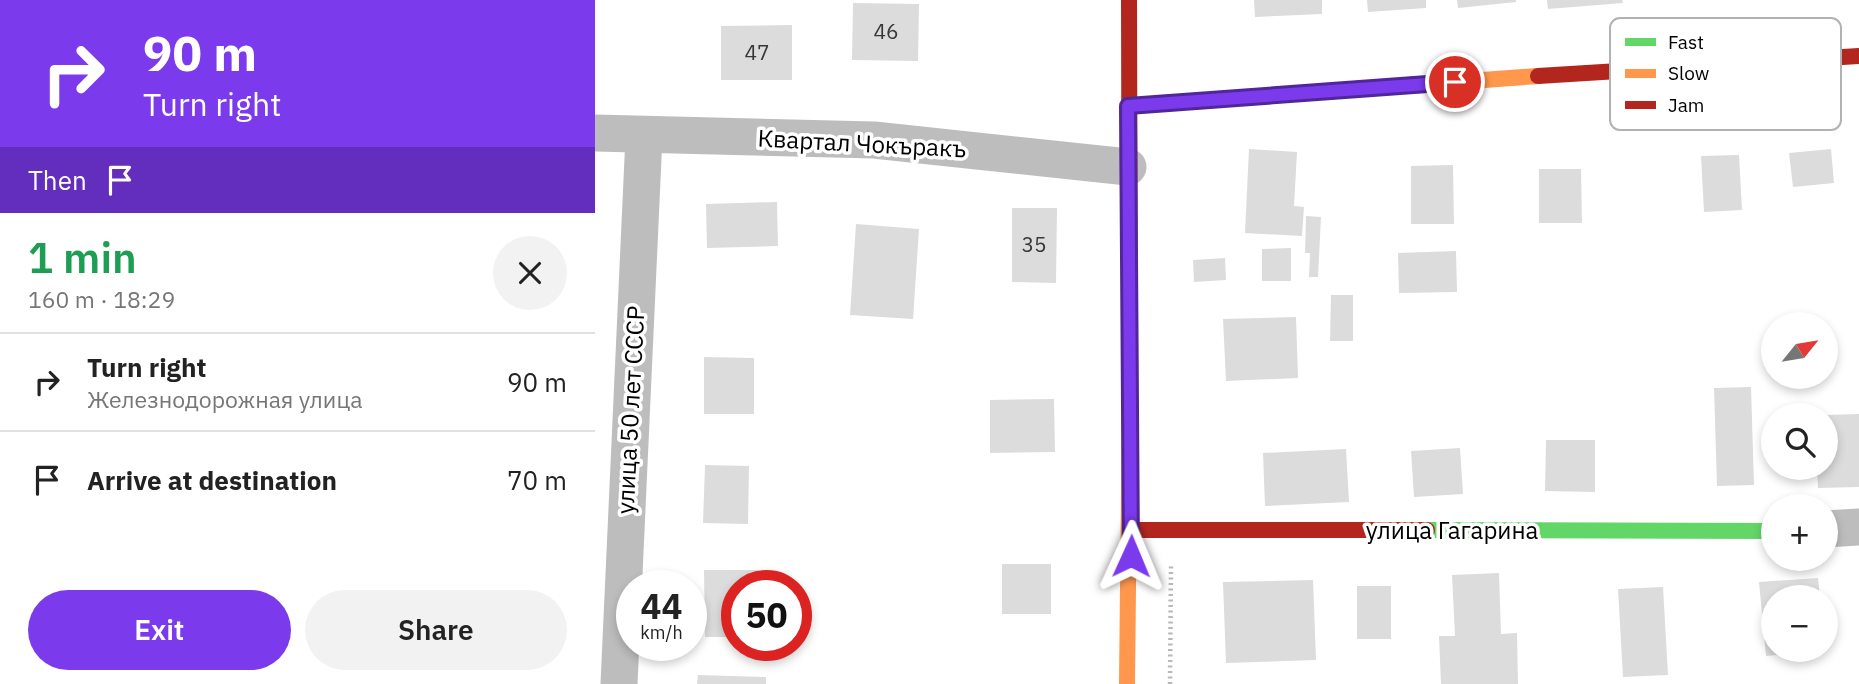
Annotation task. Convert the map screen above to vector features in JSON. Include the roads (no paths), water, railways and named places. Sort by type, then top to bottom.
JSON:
[{"type":"street","points":[[1127,684],[1131,530],[1129,0]]},
{"type":"street","points":[[1841,58],[1859,57]]},
{"type":"street","points":[[1128,106],[1610,72]]},
{"type":"street","name":"Квартал Чокъракъ","points":[[595,133],[874,140],[1128,167]]},
{"type":"street","name":"улица 50 лет СССР","points":[[619,684],[644,136]]},
{"type":"street","points":[[1838,528],[1859,527]]},
{"type":"street","name":"улица Гагарина","points":[[1131,530],[1761,531]]}]
